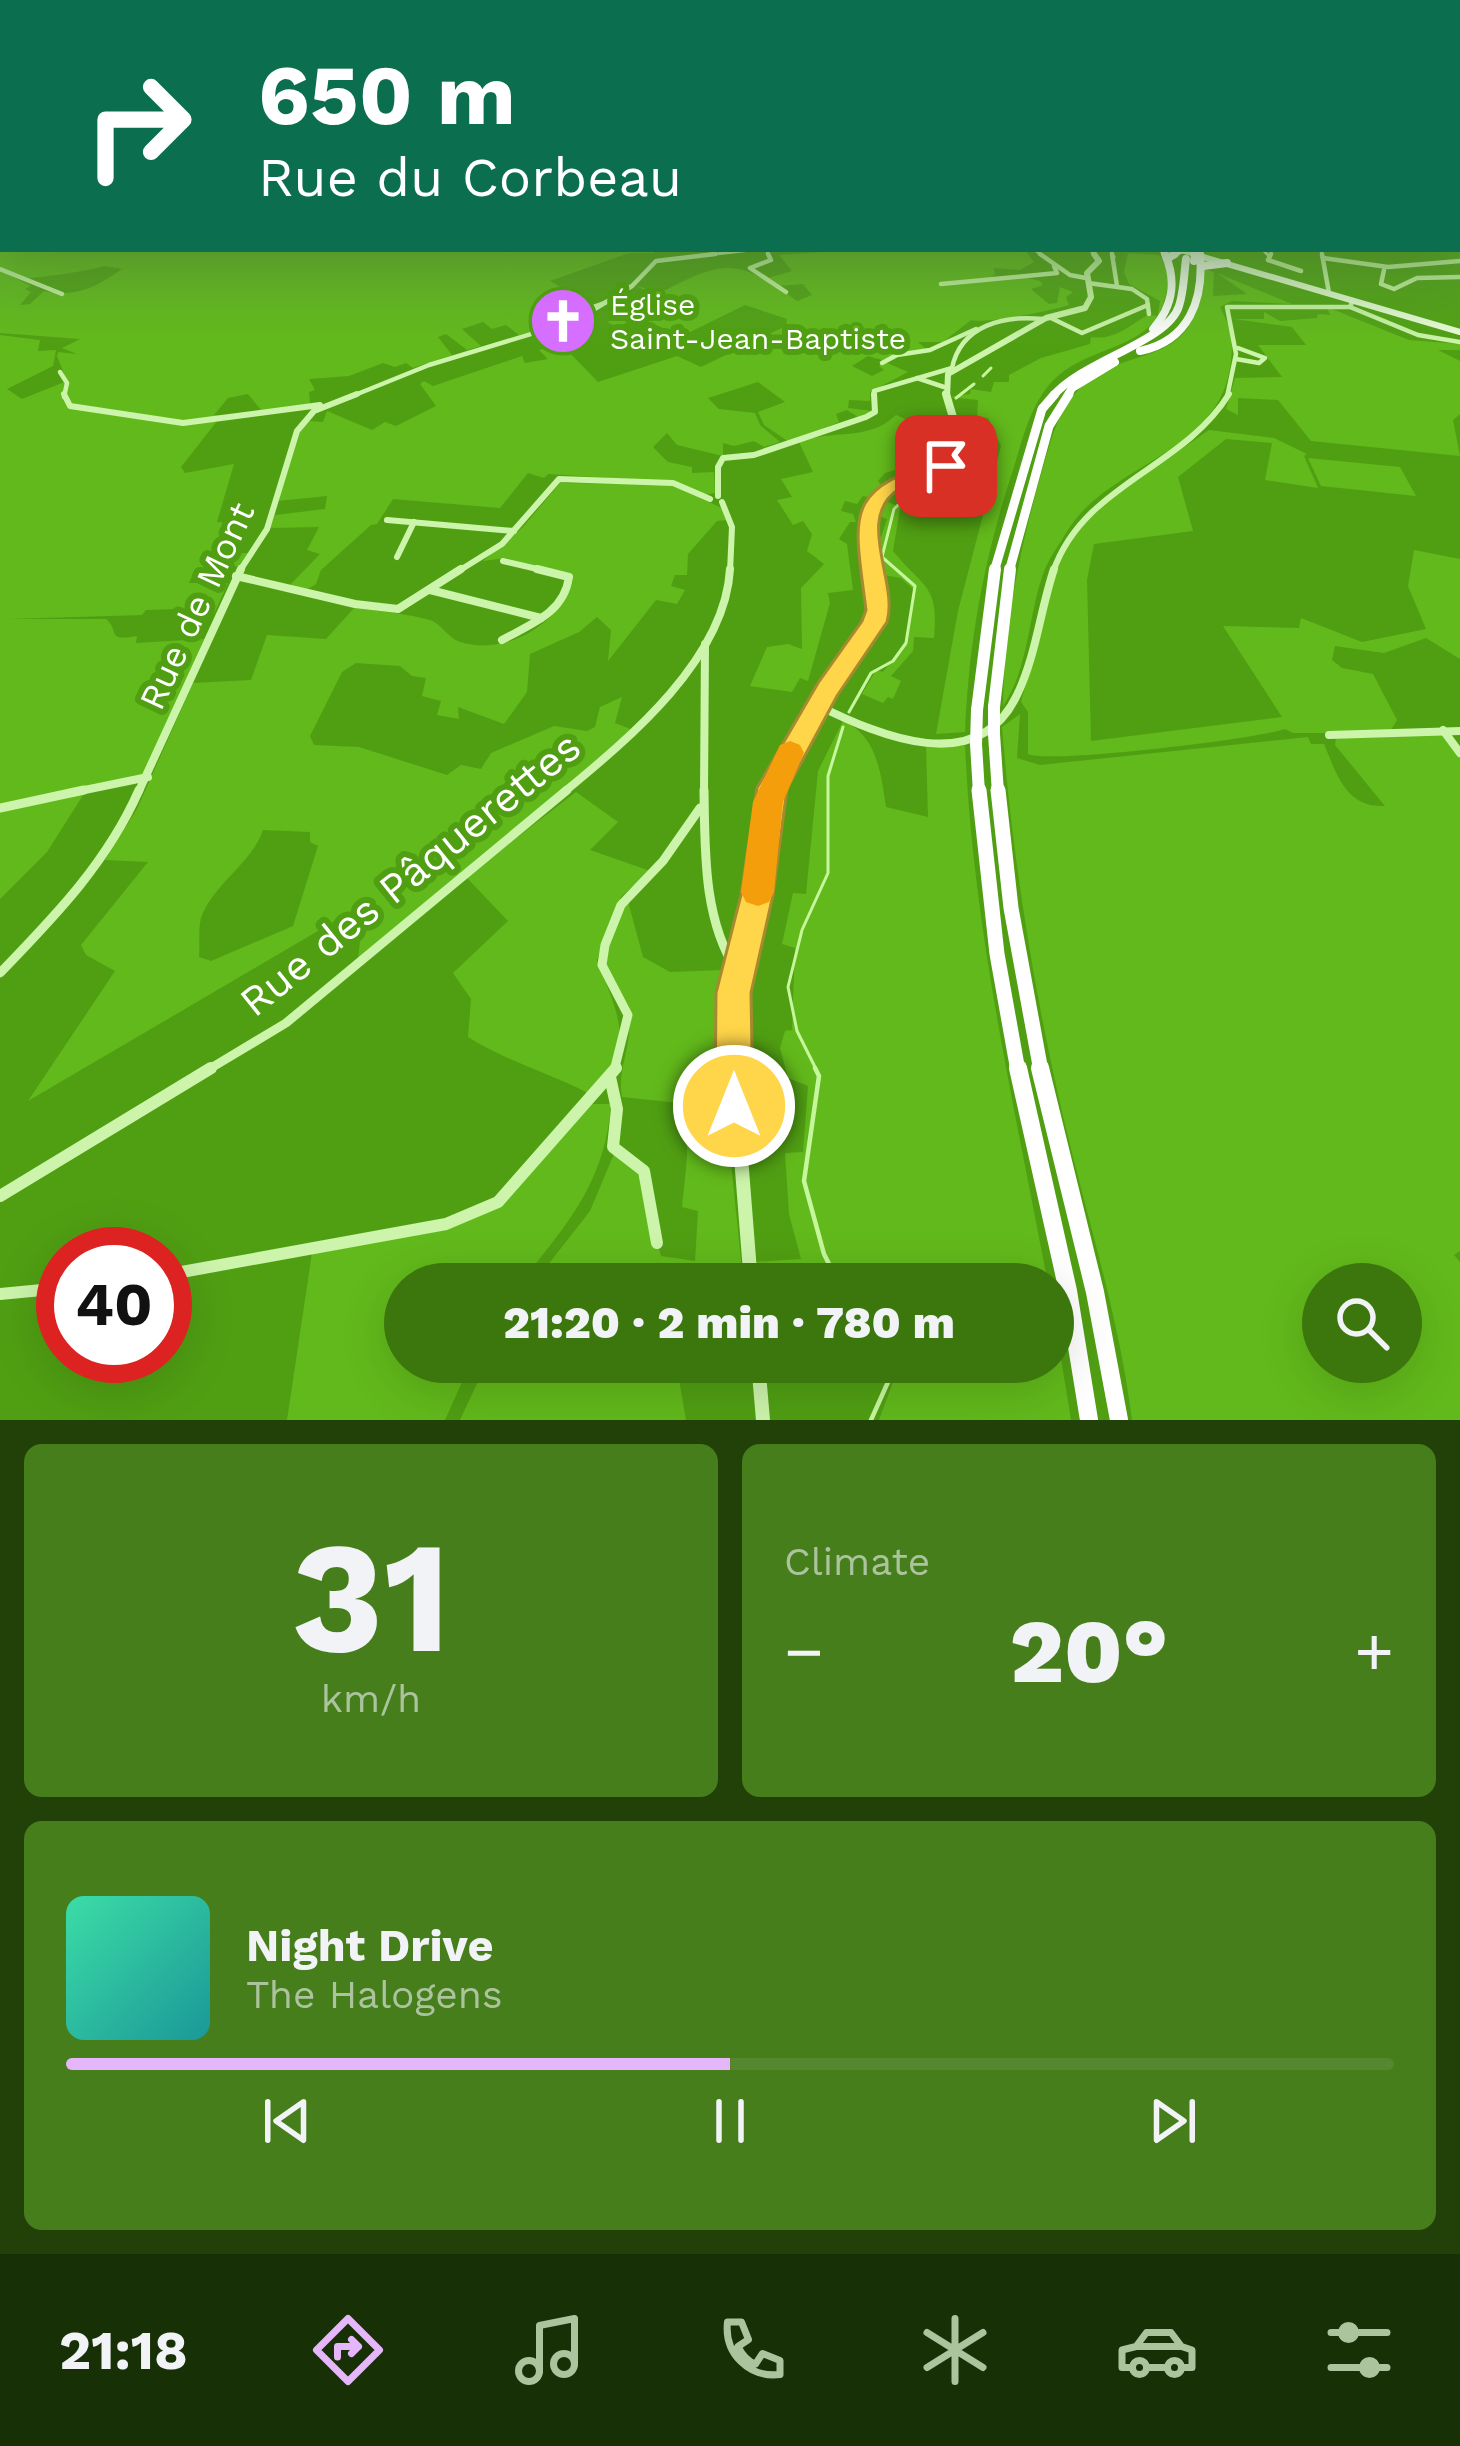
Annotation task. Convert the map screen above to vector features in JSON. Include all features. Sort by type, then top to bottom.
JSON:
[{"type":"highway","points":[[1184,254],[1227,262]]},
{"type":"highway","points":[[1119,1420],[1098,1305],[1024,987],[1005,868],[994,707],[1008,574],[1054,413],[1081,380],[1162,345],[1186,328],[1197,306],[1184,254]]},
{"type":"highway","points":[[1081,370],[1166,328],[1179,308],[1184,254]]},
{"type":"highway","points":[[1089,1420],[1071,1305],[1001,985],[982,844],[977,710],[990,585],[1024,463],[1048,398],[1092,359],[1144,335],[1161,321],[1184,254]]},
{"type":"main road","points":[[1227,262],[1351,304],[1460,332]]},
{"type":"street","points":[[60,372],[67,383],[63,399],[70,406],[165,422],[322,405],[479,347],[577,320],[612,301],[656,261],[736,252]]},
{"type":"street","points":[[765,252],[771,260],[750,268],[786,292]]},
{"type":"street","points":[[1038,252],[1054,266],[1087,281],[1142,294],[1149,314]]},
{"type":"street","points":[[1093,252],[1099,261]]},
{"type":"street","points":[[1110,252],[1117,286]]},
{"type":"street","points":[[1266,252],[1273,255],[1268,260],[1300,271]]},
{"type":"street","points":[[1322,252],[1329,293]]},
{"type":"street","points":[[1323,260],[1386,268],[1460,261]]},
{"type":"street","points":[[1099,261],[1112,262]]},
{"type":"street","points":[[737,970],[728,964],[715,913],[700,808],[708,690],[705,643],[731,575],[732,527],[717,496],[718,467],[724,458],[754,454],[866,417],[874,412],[874,391],[952,368],[1046,318],[1085,308],[1091,297],[1087,281],[1099,261]]},
{"type":"street","points":[[941,284],[1056,273],[1054,266]]},
{"type":"street","points":[[1386,268],[1382,284],[1394,289],[1418,278],[1460,277]]},
{"type":"street","points":[[0,269],[62,294]]},
{"type":"street","points":[[547,323],[603,300],[612,301]]},
{"type":"street","points":[[818,706],[875,734],[931,744],[985,733],[1003,719],[1016,702],[1052,568],[1070,534],[1091,509],[1205,430],[1222,409],[1238,348],[1229,305],[1351,304],[1418,335],[1460,343]]},
{"type":"street","points":[[882,362],[931,350],[1010,316],[1046,318],[1082,333],[1148,305]]},
{"type":"street","points":[[750,1263],[734,1106],[737,970],[757,895],[768,802],[785,761],[869,632],[878,610],[867,532],[871,508],[891,484],[951,465],[958,456],[958,426],[944,387],[952,360],[978,329]]},
{"type":"street","points":[[1236,359],[1254,363],[1265,358],[1238,348]]},
{"type":"street","points":[[917,378],[944,387]]},
{"type":"street","name":"Rue de Mont","points":[[0,973],[105,857],[149,777],[236,576],[267,529],[297,431],[322,405]]},
{"type":"street","points":[[236,576],[385,610],[404,607],[502,544],[559,479],[673,483],[717,496]]},
{"type":"street","points":[[387,520],[514,531]]},
{"type":"street","points":[[397,557],[414,522]]},
{"type":"street","points":[[502,640],[564,601],[569,577],[503,561]]},
{"type":"street","points":[[430,590],[542,619]]},
{"type":"street","name":"Rue des Pâquerettes","points":[[0,1196],[316,1000],[648,724],[705,643]]},
{"type":"street","points":[[1442,730],[1460,753]]},
{"type":"street","points":[[1329,735],[1460,731]]},
{"type":"street","points":[[0,808],[149,777]]},
{"type":"street","points":[[192,1270],[446,1224],[472,1215],[518,1183],[610,1076],[626,1044],[628,1015],[602,965],[604,945],[621,905],[663,861],[700,808]]},
{"type":"street","points":[[610,1076],[617,1109],[613,1147],[644,1171],[657,1243]]},
{"type":"street","points":[[0,1294],[36,1291]]},
{"type":"street","points":[[760,1383],[763,1420]]},
{"type":"green space","points":[[0,252],[654,252],[629,253],[550,281],[571,293],[545,302],[551,309],[540,314],[549,327],[519,335],[506,325],[492,329],[483,322],[462,329],[481,346],[467,350],[446,334],[438,337],[452,355],[413,368],[406,363],[395,367],[383,363],[349,376],[309,379],[315,390],[309,392],[310,404],[261,410],[248,394],[228,398],[214,415],[221,416],[181,467],[185,473],[234,464],[217,522],[229,523],[221,535],[231,536],[222,553],[248,553],[239,566],[194,572],[189,583],[228,583],[214,614],[178,615],[178,609],[146,610],[142,615],[8,619],[106,619],[117,636],[137,636],[136,643],[204,639],[145,775],[0,806],[0,335],[40,340],[38,351],[56,350],[53,366],[7,389],[22,399],[67,381],[58,352],[77,354],[62,348],[80,339],[0,333],[0,270],[31,286],[25,289],[31,292],[20,305],[30,304],[44,291],[85,289],[122,269],[103,266],[23,278],[0,268]]},
{"type":"green space","points":[[1026,252],[1034,262],[1020,270],[994,268],[995,275],[990,277],[1040,281],[1043,285],[1031,289],[1049,304],[1057,303],[1060,287],[1073,292],[1066,297],[1069,305],[1003,319],[971,320],[943,342],[918,342],[927,350],[882,360],[868,356],[852,366],[872,376],[884,370],[879,366],[885,362],[908,372],[870,392],[870,401],[849,400],[848,408],[872,411],[858,417],[847,410],[836,414],[839,422],[789,442],[764,425],[758,412],[785,402],[758,382],[708,398],[719,409],[755,413],[760,425],[780,442],[764,447],[754,441],[734,446],[723,443],[723,456],[677,445],[667,433],[653,447],[668,462],[692,467],[692,473],[714,472],[715,493],[703,495],[673,482],[548,474],[544,478],[528,473],[500,508],[393,499],[377,524],[321,570],[316,584],[306,590],[290,585],[320,554],[307,550],[319,527],[270,528],[275,515],[325,509],[327,496],[277,501],[300,431],[308,421],[323,422],[327,411],[372,430],[385,422],[396,426],[436,406],[420,384],[424,381],[433,386],[522,356],[525,363],[548,359],[539,350],[561,344],[598,382],[677,356],[701,367],[786,326],[787,319],[745,305],[682,336],[637,317],[618,327],[607,322],[631,314],[657,296],[636,286],[662,292],[717,269],[732,268],[761,277],[797,301],[812,295],[803,284],[779,286],[768,278],[792,271],[779,255]]},
{"type":"green space","points":[[1128,253],[1159,255],[1169,266],[1166,297],[1158,313],[1160,301],[1129,284],[1124,272]]},
{"type":"green space","points":[[1204,269],[1214,272],[1213,296],[1247,294],[1217,273],[1292,304],[1232,301],[1220,307],[1232,351],[1220,398],[1182,441],[1107,490],[1066,533],[1043,574],[1023,659],[1003,706],[1019,562],[1060,418],[1090,380],[1172,343],[1187,329],[1198,305]]},
{"type":"green space","points":[[1327,307],[1409,340],[1460,344],[1460,350],[1438,350],[1460,361],[1460,414],[1453,420],[1460,456],[1311,441],[1278,400],[1238,398],[1238,415],[1226,409],[1235,378],[1282,377],[1258,345],[1306,345],[1292,327],[1234,319],[1264,319],[1264,312],[1280,321],[1317,318],[1318,314],[1330,315]]},
{"type":"green space","points":[[1148,315],[1157,316],[1140,334],[1060,374],[1038,402],[1022,440],[986,567],[974,632],[965,732],[936,734],[958,611],[1001,446],[988,418],[977,417],[978,400],[950,397],[970,394],[971,389],[991,392],[994,382],[1009,382],[1009,375],[1041,358],[1090,344],[1091,337],[1116,334]]},
{"type":"green space","points":[[896,415],[908,420],[909,437],[926,440],[935,458],[885,473],[878,481],[883,487],[873,498],[863,496],[857,504],[845,501],[841,511],[853,514],[856,522],[850,522],[839,539],[847,544],[853,590],[828,593],[830,603],[808,681],[800,678],[792,692],[750,686],[767,647],[788,644],[802,649],[801,588],[824,564],[807,551],[812,534],[803,521],[793,525],[777,500],[792,497],[781,479],[813,472],[799,442],[874,429]]},
{"type":"green space","points":[[1209,430],[1274,438],[1307,454],[1318,488],[1265,480],[1272,443],[1226,439],[1178,477],[1193,531],[1094,544],[1087,580],[1091,741],[1282,717],[1223,626],[1299,628],[1301,618],[1362,642],[1426,629],[1408,586],[1414,550],[1460,559],[1460,659],[1426,638],[1384,653],[1335,646],[1332,660],[1342,668],[1373,674],[1397,720],[1389,733],[1293,733],[1285,729],[1153,749],[1073,756],[1028,754],[1028,712],[1021,702],[1060,556],[1096,508]]},
{"type":"green space","points":[[1308,458],[1400,467],[1416,496],[1321,486]]},
{"type":"green space","points":[[931,476],[900,509],[893,551],[927,588],[934,607],[934,638],[914,637],[913,651],[891,676],[901,681],[893,699],[888,697],[883,703],[862,694],[876,670],[883,672],[905,644],[914,590],[901,578],[878,574],[873,537],[881,537],[887,519],[873,514],[881,500],[896,505]]},
{"type":"green space","points":[[560,483],[669,484],[722,508],[728,520],[717,521],[688,554],[687,575],[675,575],[671,586],[685,590],[677,604],[656,600],[608,661],[611,630],[597,617],[579,632],[530,654],[527,692],[504,724],[458,707],[459,719],[437,715],[441,701],[422,696],[426,678],[412,676],[400,666],[356,663],[342,672],[310,736],[314,745],[359,747],[447,775],[461,765],[481,769],[491,753],[554,726],[587,731],[595,727],[600,707],[622,697],[615,723],[633,730],[358,960],[364,904],[28,1101],[115,971],[86,955],[81,945],[148,862],[105,860],[137,809],[193,683],[251,680],[267,635],[326,639],[355,607],[430,620],[456,640],[477,645],[495,645],[528,633],[555,611],[573,581],[570,576],[506,558],[483,561],[523,527]],"holes":[[[263,830],[310,832],[310,842],[318,846],[293,926],[211,961],[199,957],[200,922],[207,906]]]},
{"type":"green space","points":[[1020,714],[1017,758],[1040,765],[1308,737],[1311,744],[1324,744],[1352,795],[1372,805],[1385,806],[1335,745],[1336,738],[1442,733],[1460,756],[1460,1251],[1454,1255],[1460,1262],[1460,1420],[1132,1420],[1111,1305],[1042,1020],[1002,727]]},
{"type":"green space","points":[[843,721],[870,746],[886,807],[928,817],[926,746],[965,746],[986,949],[1044,1263],[753,1263],[801,1259],[789,1214],[785,1153],[803,1152],[808,1086],[788,1078],[780,1048],[785,1031],[792,1030],[795,948],[782,944],[793,893],[806,894],[818,771]]},
{"type":"green space","points":[[85,792],[47,852],[0,899],[0,810]]},
{"type":"green space","points":[[576,792],[618,822],[590,850],[650,871],[621,897],[597,960],[616,1013],[619,1047],[605,1078],[588,1093],[468,1037],[471,999],[453,973],[508,921],[466,877]]},
{"type":"green space","points":[[627,898],[643,957],[670,972],[724,970],[730,1153],[741,1263],[549,1263],[590,1211],[614,1154],[636,1165],[661,1256],[695,1261],[698,1211],[682,1207],[687,1141],[679,1103],[622,1097],[628,1015],[605,961],[610,933]]},
{"type":"green space","points":[[592,1104],[611,1104],[592,1180],[536,1263],[384,1263],[384,1383],[462,1383],[445,1420],[287,1420],[312,1253],[452,1228],[501,1206]]},
{"type":"green space","points":[[477,1383],[680,1383],[686,1420],[460,1420]]},
{"type":"green space","points":[[893,1383],[1065,1383],[1071,1420],[879,1420]]},
{"type":"waterway","points":[[983,376],[991,368]]},
{"type":"waterway","points":[[956,398],[974,384]]},
{"type":"waterway","points":[[961,419],[964,426]]},
{"type":"waterway","points":[[849,712],[871,673],[893,661],[906,643],[915,586],[882,557],[894,509],[924,480]]},
{"type":"waterway","points":[[817,1071],[797,1031],[788,987],[802,930],[828,873],[828,776],[843,727]]},
{"type":"waterway","points":[[815,1068],[819,1076],[804,1181],[828,1263]]},
{"type":"waterway","points":[[871,1420],[888,1383]]},
{"type":"slow traffic","points":[[758,892],[768,802],[790,753]]},
{"type":"place","name":"Église Saint-Jean-Baptiste","points":[[563,321]]},
{"type":"route","points":[[734,1106],[733,993],[757,895],[772,788],[874,622],[878,610],[867,532],[871,508],[891,484],[946,466]]}]
